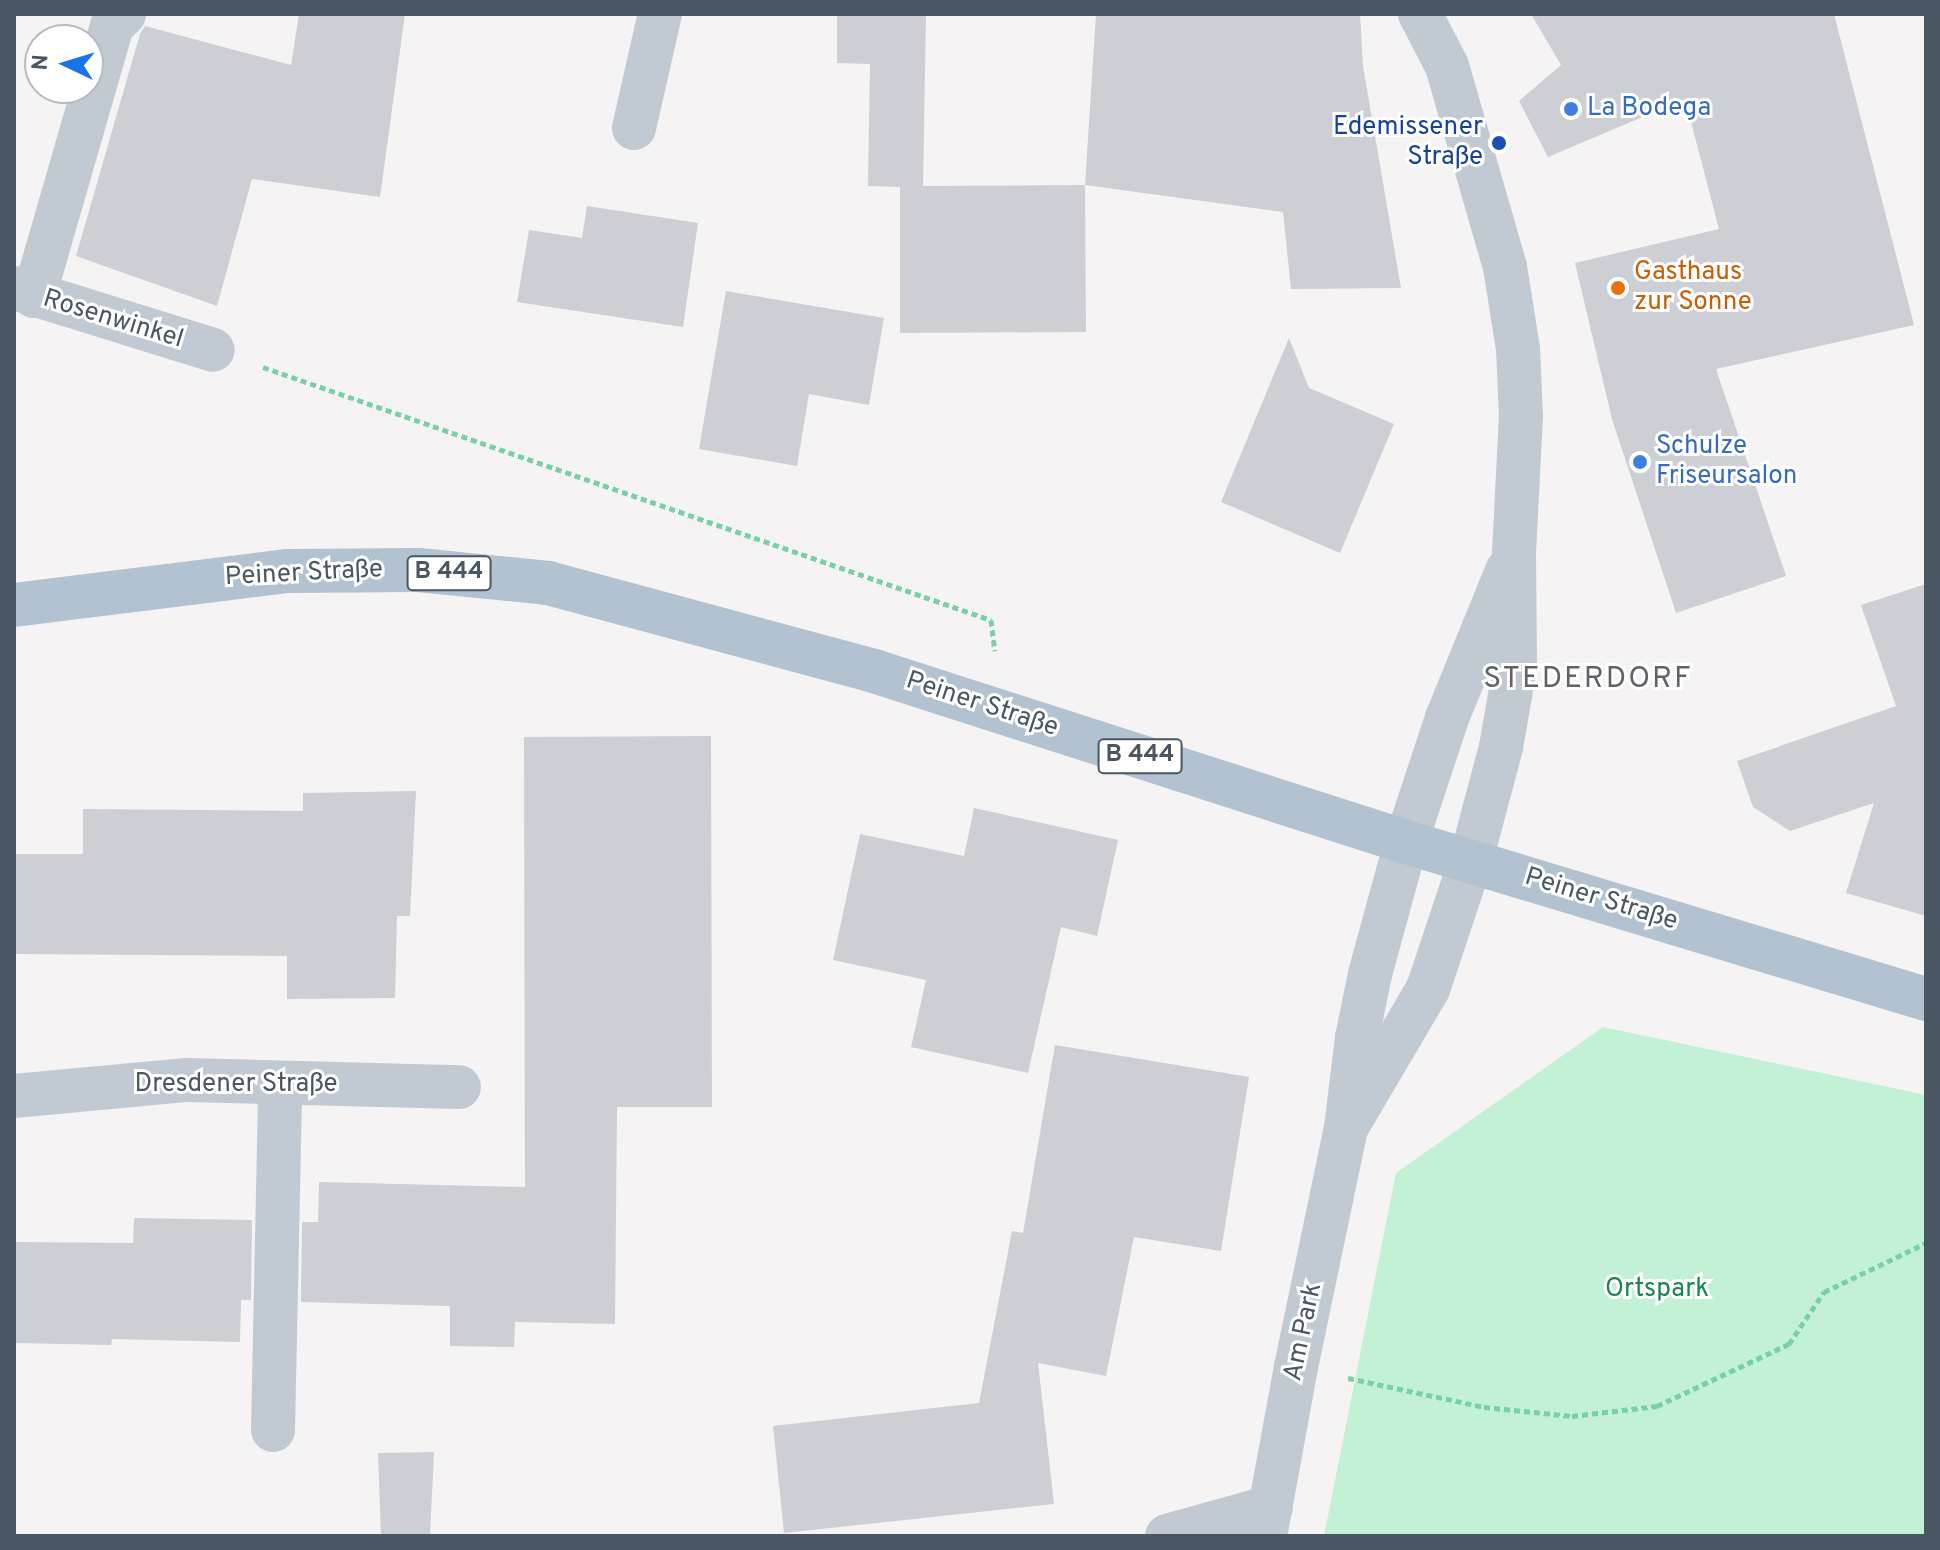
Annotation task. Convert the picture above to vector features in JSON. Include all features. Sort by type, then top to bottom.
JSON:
[{"type":"main road","name":"Peiner Straße","points":[[14,605],[288,571],[366,569],[548,583],[874,671],[1406,842],[1926,999]]},
{"type":"street","points":[[24,292],[112,26],[124,14]]},
{"type":"street","points":[[634,128],[660,14]]},
{"type":"street","points":[[1420,14],[1447,66],[1505,267],[1518,349],[1521,417],[1514,553],[1515,667],[1501,747],[1471,860]]},
{"type":"street","name":"Rosenwinkel","points":[[24,292],[213,350]]},
{"type":"street","points":[[1406,842],[1447,718],[1514,553]]},
{"type":"street","name":"Am Park","points":[[1268,1522],[1296,1367],[1346,1128],[1357,1038],[1406,842]]},
{"type":"street","name":"Am Park","points":[[1346,1128],[1428,989],[1471,860]]},
{"type":"street","name":"Dresdener Straße","points":[[14,1096],[187,1080],[459,1087]]},
{"type":"street","points":[[273,1430],[280,1084]]},
{"type":"street","points":[[1167,1536],[1268,1522]]},
{"type":"path","points":[[213,350],[991,620],[1002,712]]},
{"type":"path","points":[[1296,1367],[1484,1407],[1572,1416],[1657,1406],[1789,1344],[1824,1292],[1926,1243]]},
{"type":"green space","name":"Ortspark","points":[[1603,1027],[1926,1095],[1926,1536],[1324,1536],[1396,1173]]},
{"type":"building","points":[[299,14],[405,14],[380,197],[252,179],[217,306],[76,256],[140,34],[145,26],[291,65]]},
{"type":"building","points":[[837,14],[926,14],[923,186],[1085,185],[1086,332],[900,333],[900,187],[868,186],[870,64],[837,63]]},
{"type":"building","points":[[1096,14],[1360,14],[1363,66],[1401,288],[1291,289],[1283,212],[1085,185]]},
{"type":"building","points":[[1531,14],[1834,14],[1914,325],[1716,369],[1786,576],[1676,613],[1612,419],[1575,263],[1719,229],[1685,99],[1548,157],[1519,101],[1561,65]]},
{"type":"building","points":[[587,206],[698,223],[683,327],[517,302],[529,230],[582,238]]},
{"type":"building","points":[[726,291],[884,318],[869,405],[809,394],[797,466],[699,449]]},
{"type":"building","points":[[1289,338],[1309,388],[1394,424],[1340,553],[1221,502]]},
{"type":"building","points":[[1926,584],[1926,916],[1846,893],[1874,803],[1790,831],[1753,807],[1737,761],[1896,706],[1861,605]]},
{"type":"building","points":[[711,736],[712,1107],[617,1107],[615,1324],[515,1322],[514,1347],[450,1346],[450,1306],[301,1302],[302,1222],[318,1222],[319,1182],[525,1187],[524,737]]},
{"type":"building","points":[[416,791],[410,916],[397,916],[395,998],[287,999],[287,956],[14,954],[14,854],[83,854],[83,809],[303,811],[303,793]]},
{"type":"building","points":[[974,808],[1118,840],[1097,936],[1061,927],[1028,1073],[911,1047],[926,980],[833,960],[860,834],[964,856]]},
{"type":"building","points":[[1055,1045],[1249,1077],[1221,1251],[1134,1237],[1106,1376],[1038,1363],[1054,1504],[784,1533],[773,1426],[979,1403],[1012,1231],[1023,1233]]},
{"type":"building","points":[[134,1218],[252,1220],[251,1300],[241,1300],[240,1342],[112,1339],[111,1345],[14,1343],[14,1242],[133,1243]]},
{"type":"building","points":[[434,1452],[430,1536],[381,1536],[378,1453]]},
{"type":"place","name":"La Bodega","points":[[1571,109]]},
{"type":"place","name":"Edemissener Straße","points":[[1499,143]]},
{"type":"place","name":"Gasthaus zur Sonne","points":[[1618,288]]},
{"type":"place","name":"Schulze Friseursalon","points":[[1640,462]]},
{"type":"district","name":"STEDERDORF","points":[[1588,680]]}]
